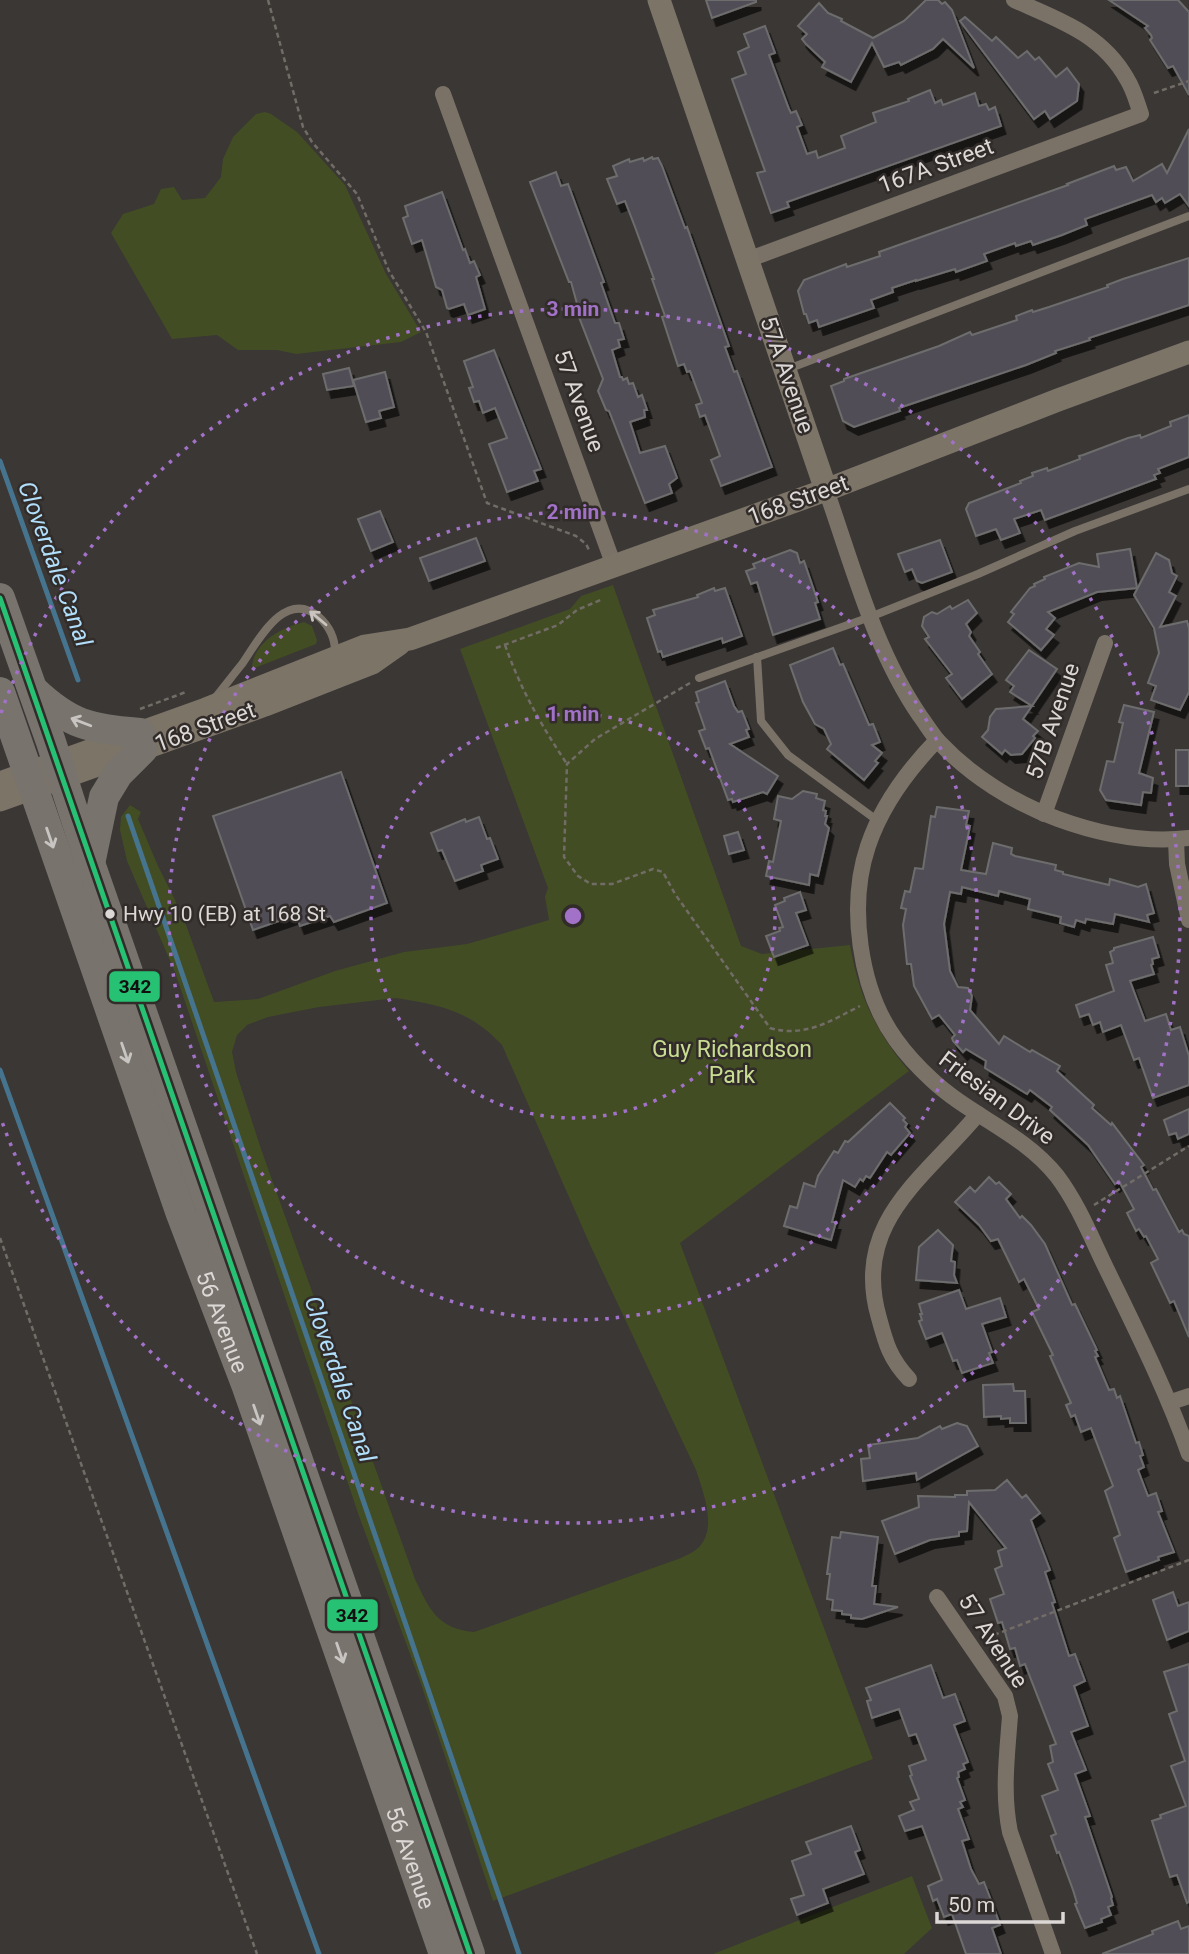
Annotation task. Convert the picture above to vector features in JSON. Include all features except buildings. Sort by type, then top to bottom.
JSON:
[{"type":"highway","name":"56 Avenue","points":[[0,598],[470,1954]]},
{"type":"highway","points":[[32,689],[55,710],[79,723],[99,729],[138,731],[104,797],[90,863]]},
{"type":"highway","name":"56 Avenue","points":[[0,692],[181,1214],[247,1387],[444,1954]]},
{"type":"main road","name":"57A Avenue","points":[[659,0],[826,490]]},
{"type":"main road","name":"168 Street","points":[[138,731],[333,669],[365,646],[405,641],[826,490],[1189,352]]},
{"type":"main road","name":"168 Street","points":[[0,800],[30,781],[60,771],[138,731],[333,669]]},
{"type":"main road","name":"168 Street","points":[[0,783],[30,781]]},
{"type":"street","name":"167A Street","points":[[747,260],[1141,114],[1129,81],[1114,58],[1096,41],[1072,26],[1014,0]]},
{"type":"street","name":"57 Avenue","points":[[443,94],[614,566]]},
{"type":"street","name":"57A Avenue","points":[[826,490],[870,617],[890,664],[937,740],[986,781],[1044,814],[1111,834],[1182,839]]},
{"type":"street","name":"57B Avenue","points":[[1044,814],[1105,643]]},
{"type":"street","name":"Friesian Drive","points":[[937,740],[919,758],[878,821],[867,847],[859,902],[860,946],[875,998],[895,1039],[912,1060],[955,1099],[1028,1147],[1059,1179],[1080,1213],[1171,1402],[1189,1454]]},
{"type":"street","points":[[1182,839],[1177,864],[1189,920]]},
{"type":"street","points":[[909,1379],[895,1364],[887,1347],[876,1307],[873,1276],[876,1251],[884,1226],[901,1197],[978,1114]]},
{"type":"street","points":[[1171,1402],[1189,1396]]},
{"type":"street","name":"57 Avenue","points":[[937,1597],[1005,1696],[1009,1706],[1004,1796],[1006,1814],[1053,1954]]},
{"type":"lane","points":[[785,370],[1189,216]]},
{"type":"lane","points":[[698,678],[870,617],[978,575],[1074,531],[1189,489]]},
{"type":"lane","points":[[206,709],[271,622],[288,612],[303,608],[312,611],[328,626],[336,647],[333,669]]},
{"type":"lane","points":[[757,657],[761,721],[788,755],[878,821]]},
{"type":"path","points":[[268,0],[303,127],[312,142],[357,194],[389,271],[426,332],[486,503],[576,537],[586,544],[589,550]]},
{"type":"path","points":[[1154,93],[1189,81]]},
{"type":"path","points":[[496,649],[558,625],[577,610],[603,599]]},
{"type":"path","points":[[505,645],[524,693],[567,764],[564,858],[578,876],[591,884],[612,884],[653,869],[663,872],[675,894],[770,1028],[786,1033],[806,1030],[825,1024],[863,1004]]},
{"type":"path","points":[[567,764],[595,739],[698,678]]},
{"type":"path","points":[[138,731],[186,692]]},
{"type":"path","points":[[1091,1206],[1189,1146]]},
{"type":"path","points":[[0,1238],[257,1954]]},
{"type":"path","points":[[981,1642],[994,1634],[1189,1560]]},
{"type":"green space","points":[[265,112],[297,132],[345,185],[386,274],[421,332],[401,342],[296,354],[277,350],[238,350],[217,335],[172,339],[111,233],[123,214],[154,204],[161,189],[174,187],[182,200],[205,198],[221,177],[223,159],[233,137],[256,114]]},
{"type":"green space","name":"Guy Richardson Park","points":[[613,585],[741,946],[762,954],[850,945],[858,981],[870,1012],[887,1042],[909,1071],[680,1243],[873,1759],[493,1901],[420,1681],[359,1516],[175,972],[127,861],[120,830],[121,817],[130,805],[141,812],[138,819],[182,914],[214,1002],[258,999],[335,971],[404,952],[467,944],[549,920],[545,897],[548,888],[460,649],[570,609],[581,596]],"holes":[[[396,998],[454,1011],[478,1024],[502,1045],[591,1247],[696,1470],[708,1519],[708,1529],[700,1546],[681,1558],[474,1632],[452,1627],[436,1616],[415,1579],[261,1149],[232,1052],[237,1035],[247,1025],[268,1017],[319,1007]]]},
{"type":"green space","points":[[304,622],[312,626],[316,644],[252,669],[253,660],[263,644],[278,632]]},
{"type":"green space","points":[[912,1876],[932,1928],[904,1954],[713,1954]]},
{"type":"waterway","name":"Cloverdale Canal","points":[[0,461],[78,680]]},
{"type":"waterway","name":"Cloverdale Canal","points":[[128,816],[519,1954]]},
{"type":"waterway","points":[[0,1070],[319,1954]]},
{"type":"transit line","name":"342","points":[[0,598],[470,1954]]},
{"type":"place","name":"Hwy 10 (EB) at 168 St","points":[[110,914]]}]
